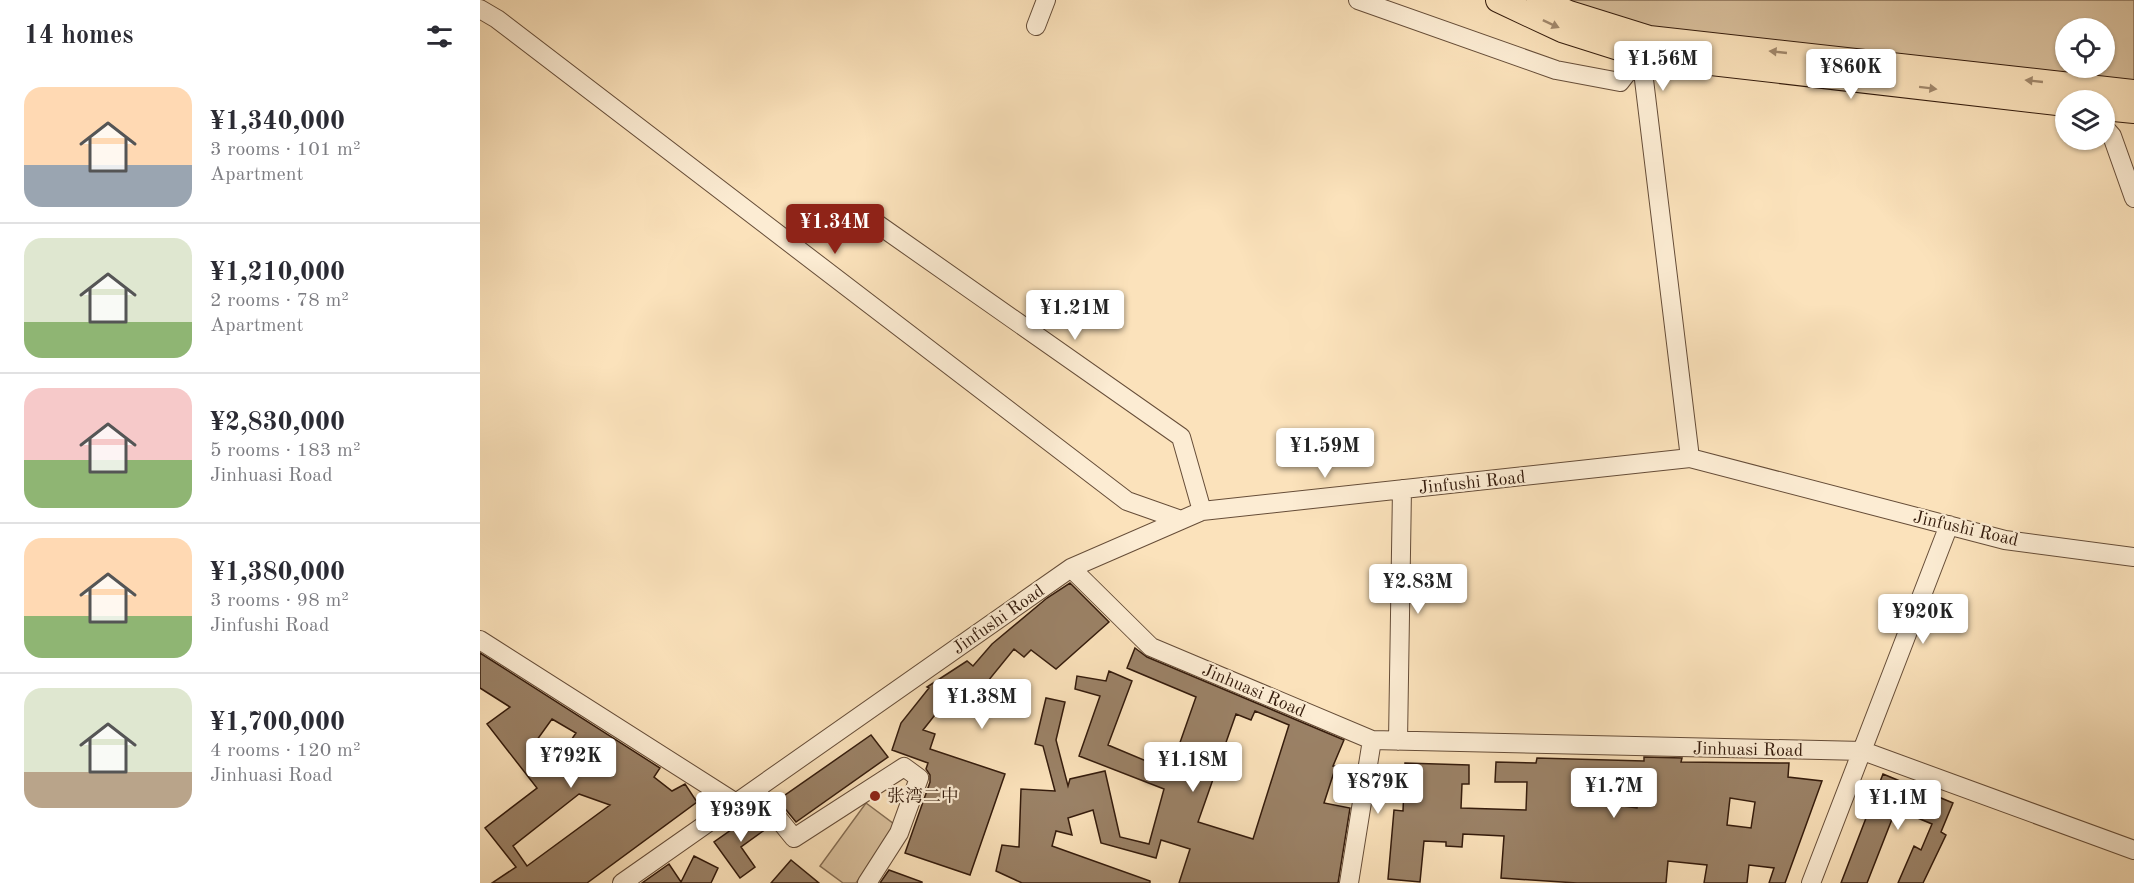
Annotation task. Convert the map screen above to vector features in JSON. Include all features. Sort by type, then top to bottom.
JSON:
[{"type":"main road","points":[[1497,0],[1562,30],[1641,55],[2055,103]]},
{"type":"main road","points":[[1539,0],[1569,13],[1649,38],[2134,92]]},
{"type":"main road","points":[[2115,109],[2134,111]]},
{"type":"street","points":[[1036,26],[1046,0]]},
{"type":"street","points":[[1358,0],[1556,70],[1620,82],[1641,55]]},
{"type":"street","points":[[480,9],[506,26],[1126,501],[1181,520]]},
{"type":"street","points":[[1641,55],[1690,458]]},
{"type":"street","points":[[2115,144],[2134,198]]},
{"type":"street","points":[[876,223],[1181,437],[1202,511]]},
{"type":"street","name":"Jinfushi Road","points":[[622,883],[1071,568],[1202,511],[1690,458],[2005,540],[2134,557]]},
{"type":"street","points":[[1398,741],[1402,489]]},
{"type":"street","points":[[1811,883],[1949,525]]},
{"type":"street","name":"Jinhuasi Road","points":[[1071,568],[1151,647],[1372,740],[1863,751],[2134,850]]},
{"type":"street","points":[[480,640],[736,803]]},
{"type":"street","points":[[1348,883],[1372,740]]},
{"type":"street","points":[[755,790],[794,838],[904,767],[919,778],[899,832],[867,883]]},
{"type":"shaded area","points":[[1498,0],[2134,0],[2134,111],[2115,104],[2115,90],[2055,90],[2055,98]]},
{"type":"shaded area","points":[[866,803],[898,827],[856,883],[843,883],[820,866]]},
{"type":"building","points":[[1070,583],[1109,622],[1056,669],[1031,650],[1024,657],[1014,649],[962,713],[946,701],[923,730],[935,734],[930,749],[1005,774],[970,875],[905,853],[930,782],[930,775],[926,769],[928,763],[892,750],[901,723],[929,688],[927,687],[967,661],[973,666],[992,644],[1047,598]]},
{"type":"building","points":[[1135,648],[1147,657],[1344,740],[1333,766],[1336,766],[1324,803],[1350,808],[1338,883],[1179,883],[1190,849],[1161,840],[1156,858],[1101,843],[1093,810],[1068,818],[1072,835],[1056,831],[1052,846],[1150,881],[1150,883],[1022,883],[996,871],[1002,845],[1019,847],[1021,789],[1055,791],[1043,746],[1035,744],[1046,698],[1065,702],[1056,740],[1068,786],[1070,779],[1105,771],[1120,837],[1149,844],[1164,789],[1079,756],[1100,696],[1075,689],[1077,676],[1106,681],[1109,671],[1132,681],[1108,745],[1170,771],[1196,697],[1127,668]],"holes":[[[1255,711],[1289,725],[1253,839],[1198,822],[1236,714],[1251,720]]]},
{"type":"building","points":[[480,653],[660,768],[654,777],[672,791],[685,784],[697,802],[587,883],[492,883],[516,867],[485,828],[537,788],[487,724],[510,707],[480,688]],"holes":[[[552,719],[576,733],[552,768],[534,744]],[[579,794],[610,805],[527,866],[513,846]]]},
{"type":"building","points":[[871,735],[888,757],[796,822],[778,800]]},
{"type":"building","points":[[1644,757],[1682,758],[1681,762],[1789,763],[1788,777],[1822,781],[1785,883],[1769,883],[1774,868],[1749,865],[1747,883],[1704,883],[1707,865],[1668,861],[1666,883],[1577,883],[1501,878],[1504,836],[1463,834],[1462,847],[1446,846],[1446,842],[1424,841],[1420,882],[1388,879],[1394,810],[1403,811],[1405,763],[1469,765],[1469,784],[1462,784],[1461,808],[1526,810],[1527,782],[1495,782],[1496,762],[1536,763],[1537,758],[1644,761]],"holes":[[[1617,782],[1642,783],[1637,808],[1616,805]],[[1730,798],[1755,802],[1751,828],[1727,825]]]},
{"type":"building","points":[[1883,774],[1953,803],[1941,832],[1946,835],[1923,883],[1898,883],[1914,846],[1921,850],[1932,824],[1896,809],[1867,883],[1841,883]]},
{"type":"building","points":[[758,811],[770,826],[741,847],[755,867],[740,878],[714,842]]},
{"type":"building","points":[[694,856],[718,868],[711,883],[642,883],[669,864],[681,882]]},
{"type":"building","points":[[791,860],[819,883],[771,883]]},
{"type":"building","points":[[889,870],[922,882],[922,883],[880,883]]},
{"type":"place","name":"张湾二中","points":[[875,796]]}]
